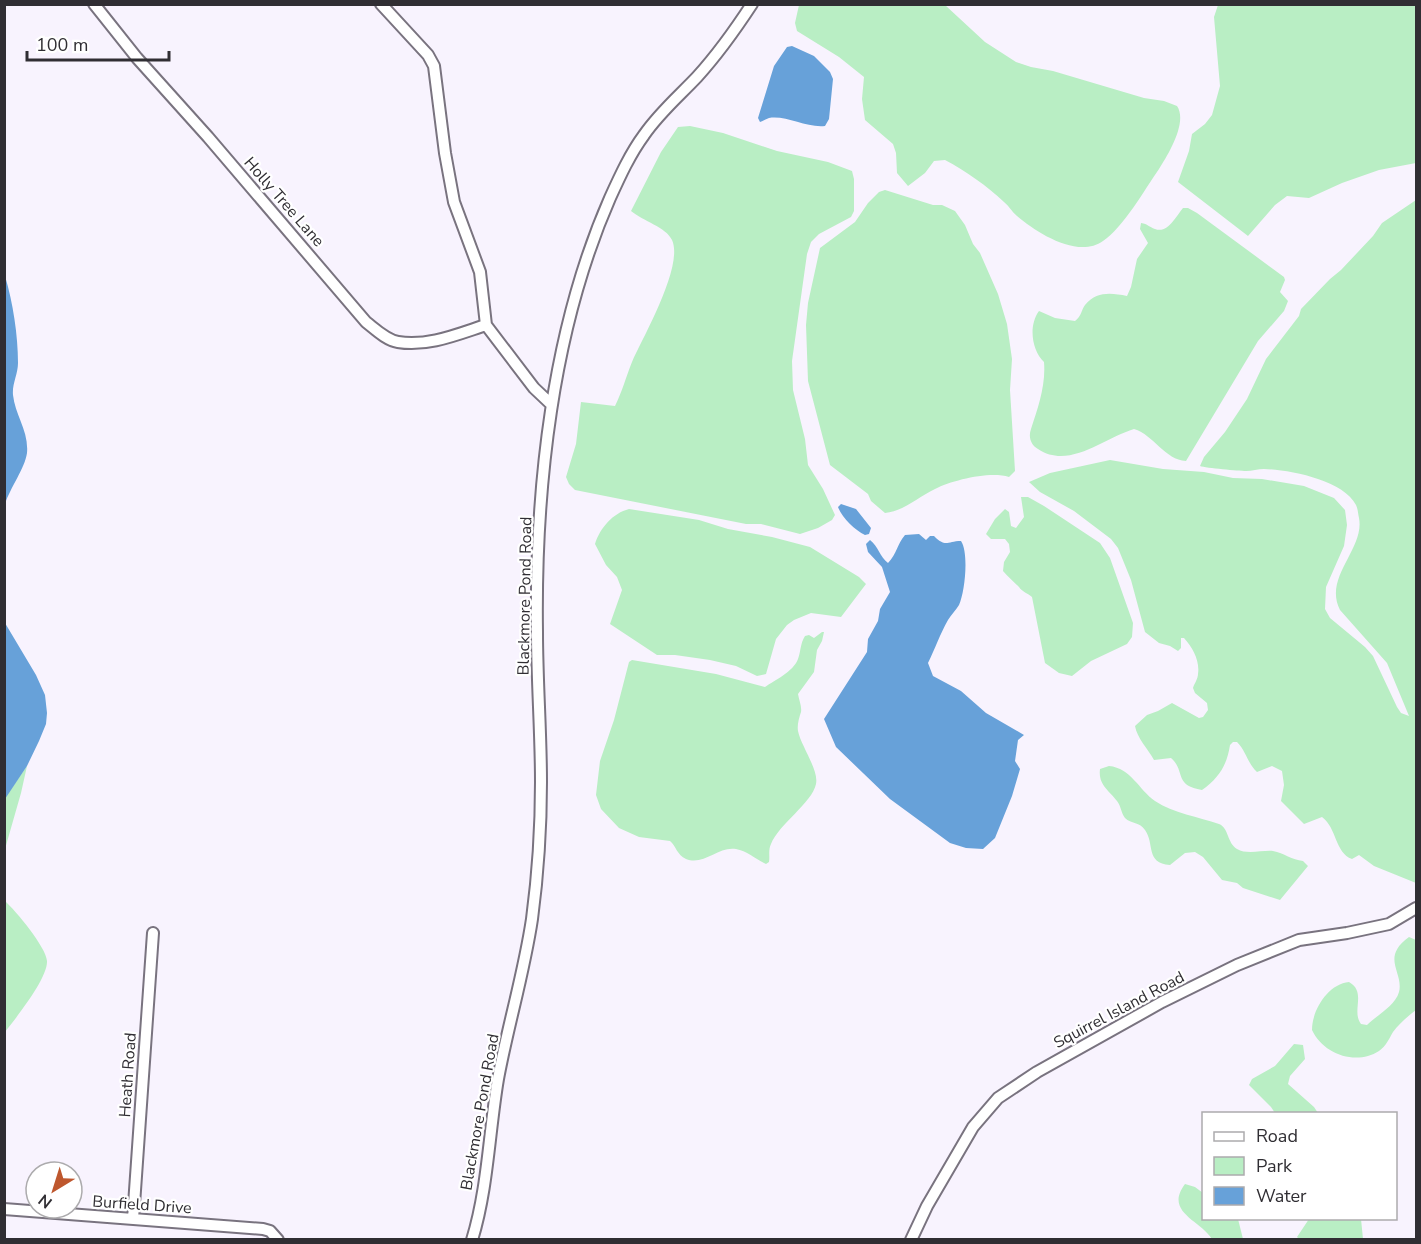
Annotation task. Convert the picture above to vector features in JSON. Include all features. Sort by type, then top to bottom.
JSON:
[{"type":"street","points":[[381,4],[428,55],[434,66],[452,192],[480,272],[486,325],[534,388],[552,405]]},
{"type":"street","name":"Blackmore Pond Road","points":[[472,1239],[485,1177],[499,1073],[531,921],[539,855],[541,781],[537,629],[539,556],[543,483],[552,405],[565,333],[587,260],[610,199],[632,153],[661,112],[709,63],[752,4]]},
{"type":"street","name":"Holly Tree Lane","points":[[95,5],[137,58],[292,234],[347,302],[373,327],[396,342],[430,342],[486,325]]},
{"type":"street","name":"Squirrel Island Road","points":[[910,1239],[973,1127],[998,1098],[1037,1072],[1162,1002],[1237,965],[1299,940],[1389,924],[1416,908]]},
{"type":"street","name":"Heath Road","points":[[133,1219],[153,933]]},
{"type":"street","name":"Burfield Drive","points":[[4,1209],[263,1229],[270,1231],[277,1238]]},
{"type":"green space","points":[[799,5],[945,5],[985,42],[1016,62],[1177,106],[1180,121],[1176,138],[1163,163],[1126,218],[1111,235],[1093,246],[1082,247],[1058,242],[1025,223],[983,185],[945,160],[934,161],[925,173],[908,186],[897,173],[893,144],[865,120],[862,99],[864,77],[839,57],[797,31],[795,23]]},
{"type":"green space","points":[[1218,5],[1416,5],[1416,163],[1379,170],[1309,198],[1287,196],[1275,205],[1248,236],[1178,182],[1189,151],[1192,134],[1212,115],[1220,86],[1214,17]]},
{"type":"green space","points":[[690,126],[723,133],[777,151],[828,162],[852,171],[854,211],[851,217],[819,234],[811,242],[807,254],[792,361],[793,390],[805,439],[808,465],[835,515],[832,520],[818,528],[800,534],[761,524],[746,524],[575,490],[566,477],[576,444],[581,402],[615,406],[668,283],[674,252],[672,240],[665,231],[631,211],[661,152],[678,127]]},
{"type":"green space","points":[[885,190],[933,205],[942,205],[955,211],[980,253],[998,294],[1007,324],[1012,359],[1010,390],[1015,471],[1009,477],[992,475],[951,482],[898,510],[885,513],[871,501],[868,494],[830,465],[808,381],[806,325],[808,303],[820,248],[855,222],[868,203],[879,192]]},
{"type":"green space","points":[[1416,200],[1416,883],[1374,866],[1359,855],[1352,859],[1346,856],[1331,827],[1322,817],[1304,824],[1281,801],[1284,785],[1282,771],[1272,766],[1257,772],[1237,742],[1230,745],[1227,759],[1218,776],[1202,790],[1193,788],[1183,781],[1171,758],[1154,760],[1140,739],[1135,726],[1147,715],[1172,703],[1199,718],[1203,717],[1208,710],[1207,703],[1195,693],[1193,688],[1198,669],[1195,655],[1184,638],[1181,638],[1181,648],[1178,651],[1159,643],[1145,632],[1131,580],[1118,548],[1111,539],[1074,511],[1040,492],[1029,482],[1050,473],[1110,460],[1163,469],[1204,472],[1233,478],[1262,479],[1304,486],[1334,498],[1345,510],[1347,525],[1344,546],[1326,587],[1325,609],[1330,618],[1373,656],[1397,707],[1401,713],[1409,716],[1387,663],[1340,610],[1336,598],[1340,575],[1359,530],[1357,508],[1349,496],[1328,483],[1301,474],[1264,469],[1242,471],[1200,466],[1204,457],[1225,432],[1247,399],[1266,359],[1299,316],[1301,309],[1341,270],[1382,223]]},
{"type":"green space","points":[[1183,208],[1197,213],[1284,277],[1280,292],[1288,301],[1284,311],[1258,341],[1186,461],[1172,456],[1148,436],[1134,429],[1074,454],[1050,455],[1038,449],[1032,443],[1030,435],[1044,379],[1044,362],[1037,352],[1033,338],[1033,324],[1039,311],[1055,318],[1075,321],[1085,305],[1094,297],[1110,294],[1127,296],[1137,259],[1148,243],[1140,229],[1141,223],[1155,229],[1164,229]]},
{"type":"green space","points":[[1021,497],[1028,497],[1044,506],[1100,543],[1110,558],[1133,623],[1132,637],[1127,644],[1091,661],[1072,676],[1059,673],[1045,663],[1032,597],[1003,571],[1004,562],[1010,552],[1009,544],[1005,539],[991,539],[986,534],[995,519],[1005,509],[1009,512],[1011,526],[1016,528],[1024,517]]},
{"type":"green space","points":[[629,509],[699,520],[728,529],[810,547],[859,577],[866,584],[841,617],[811,613],[787,625],[776,639],[766,674],[757,676],[736,666],[710,660],[657,655],[610,624],[622,590],[617,577],[606,565],[595,544],[600,532],[608,522]]},
{"type":"green space","points":[[824,632],[817,650],[814,672],[798,694],[801,710],[798,731],[815,772],[816,784],[808,799],[775,836],[770,846],[769,862],[766,864],[736,849],[723,850],[699,860],[686,859],[670,841],[639,837],[619,828],[601,809],[596,795],[600,761],[614,720],[629,662],[632,660],[716,674],[765,687],[796,664],[805,636],[809,635],[814,638]]},
{"type":"green space","points":[[27,766],[21,793],[5,849],[4,799]]},
{"type":"green space","points":[[1109,766],[1129,775],[1149,796],[1162,805],[1219,824],[1237,849],[1250,852],[1273,851],[1303,861],[1308,866],[1280,900],[1243,888],[1237,883],[1222,880],[1203,857],[1195,852],[1185,853],[1170,865],[1157,861],[1145,830],[1125,818],[1118,803],[1102,783],[1100,769]]},
{"type":"green space","points":[[5,901],[36,938],[47,961],[37,987],[5,1032]]},
{"type":"green space","points":[[1409,937],[1416,940],[1416,1010],[1398,1026],[1379,1051],[1370,1055],[1351,1057],[1341,1055],[1324,1046],[1312,1030],[1315,1014],[1323,999],[1334,988],[1349,982],[1357,991],[1358,1019],[1361,1024],[1367,1025],[1390,1006],[1397,997],[1400,985],[1394,958],[1400,945]]},
{"type":"green space","points":[[1294,1044],[1303,1045],[1305,1059],[1290,1076],[1288,1084],[1317,1112],[1274,1112],[1249,1085],[1252,1079],[1275,1066]]},
{"type":"green space","points":[[1185,1184],[1195,1187],[1202,1192],[1202,1220],[1238,1220],[1243,1239],[1212,1239],[1181,1209],[1180,1194]]},
{"type":"green space","points":[[1308,1220],[1361,1220],[1363,1239],[1299,1239],[1297,1237]]},
{"type":"water","points":[[792,46],[814,56],[830,72],[833,79],[829,119],[825,126],[776,118],[760,122],[758,118],[774,66],[787,47]]},
{"type":"water","points":[[5,276],[13,308],[17,341],[18,367],[13,395],[24,430],[27,453],[5,504]]},
{"type":"water","points":[[841,504],[856,509],[871,528],[869,534],[865,535],[849,523],[838,507]]},
{"type":"water","points":[[919,534],[926,540],[934,536],[944,543],[961,541],[965,554],[964,582],[959,605],[945,625],[928,663],[933,676],[961,691],[986,713],[1024,735],[1018,740],[1015,761],[1020,769],[1012,796],[995,838],[983,849],[966,848],[950,843],[890,799],[836,747],[824,719],[867,652],[868,639],[878,621],[880,609],[890,592],[882,567],[868,552],[866,544],[870,540],[888,563],[905,535]]},
{"type":"water","points":[[5,623],[36,675],[45,695],[47,713],[46,724],[27,766],[5,799]]}]
